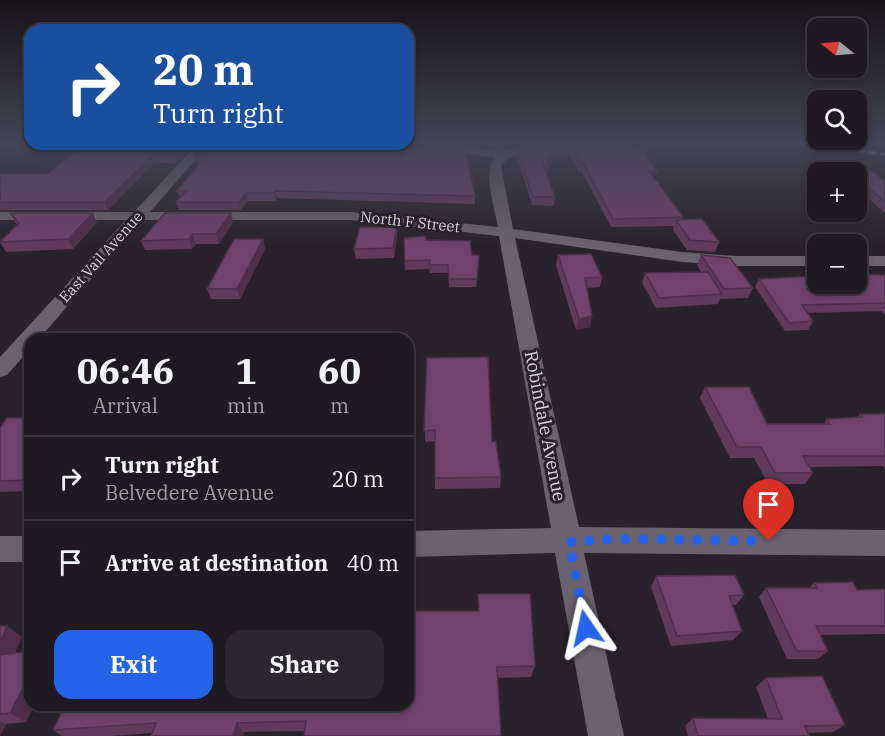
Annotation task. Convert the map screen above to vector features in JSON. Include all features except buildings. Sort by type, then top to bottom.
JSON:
[{"type":"street","name":"East Vail Avenue","points":[[33,333],[173,177]]},
{"type":"street","name":"Robindale Avenue","points":[[495,177],[606,736]]},
{"type":"street","name":"North F Street","points":[[0,216],[351,216],[506,233],[682,257],[735,261],[807,261]]},
{"type":"street","points":[[867,261],[885,261]]},
{"type":"street","name":"East Vail Avenue","points":[[0,370],[24,343]]},
{"type":"street","points":[[414,544],[569,542],[617,539],[885,543]]},
{"type":"street","points":[[0,549],[24,549]]},
{"type":"route","points":[[586,628],[569,542],[617,539],[769,541]]}]
